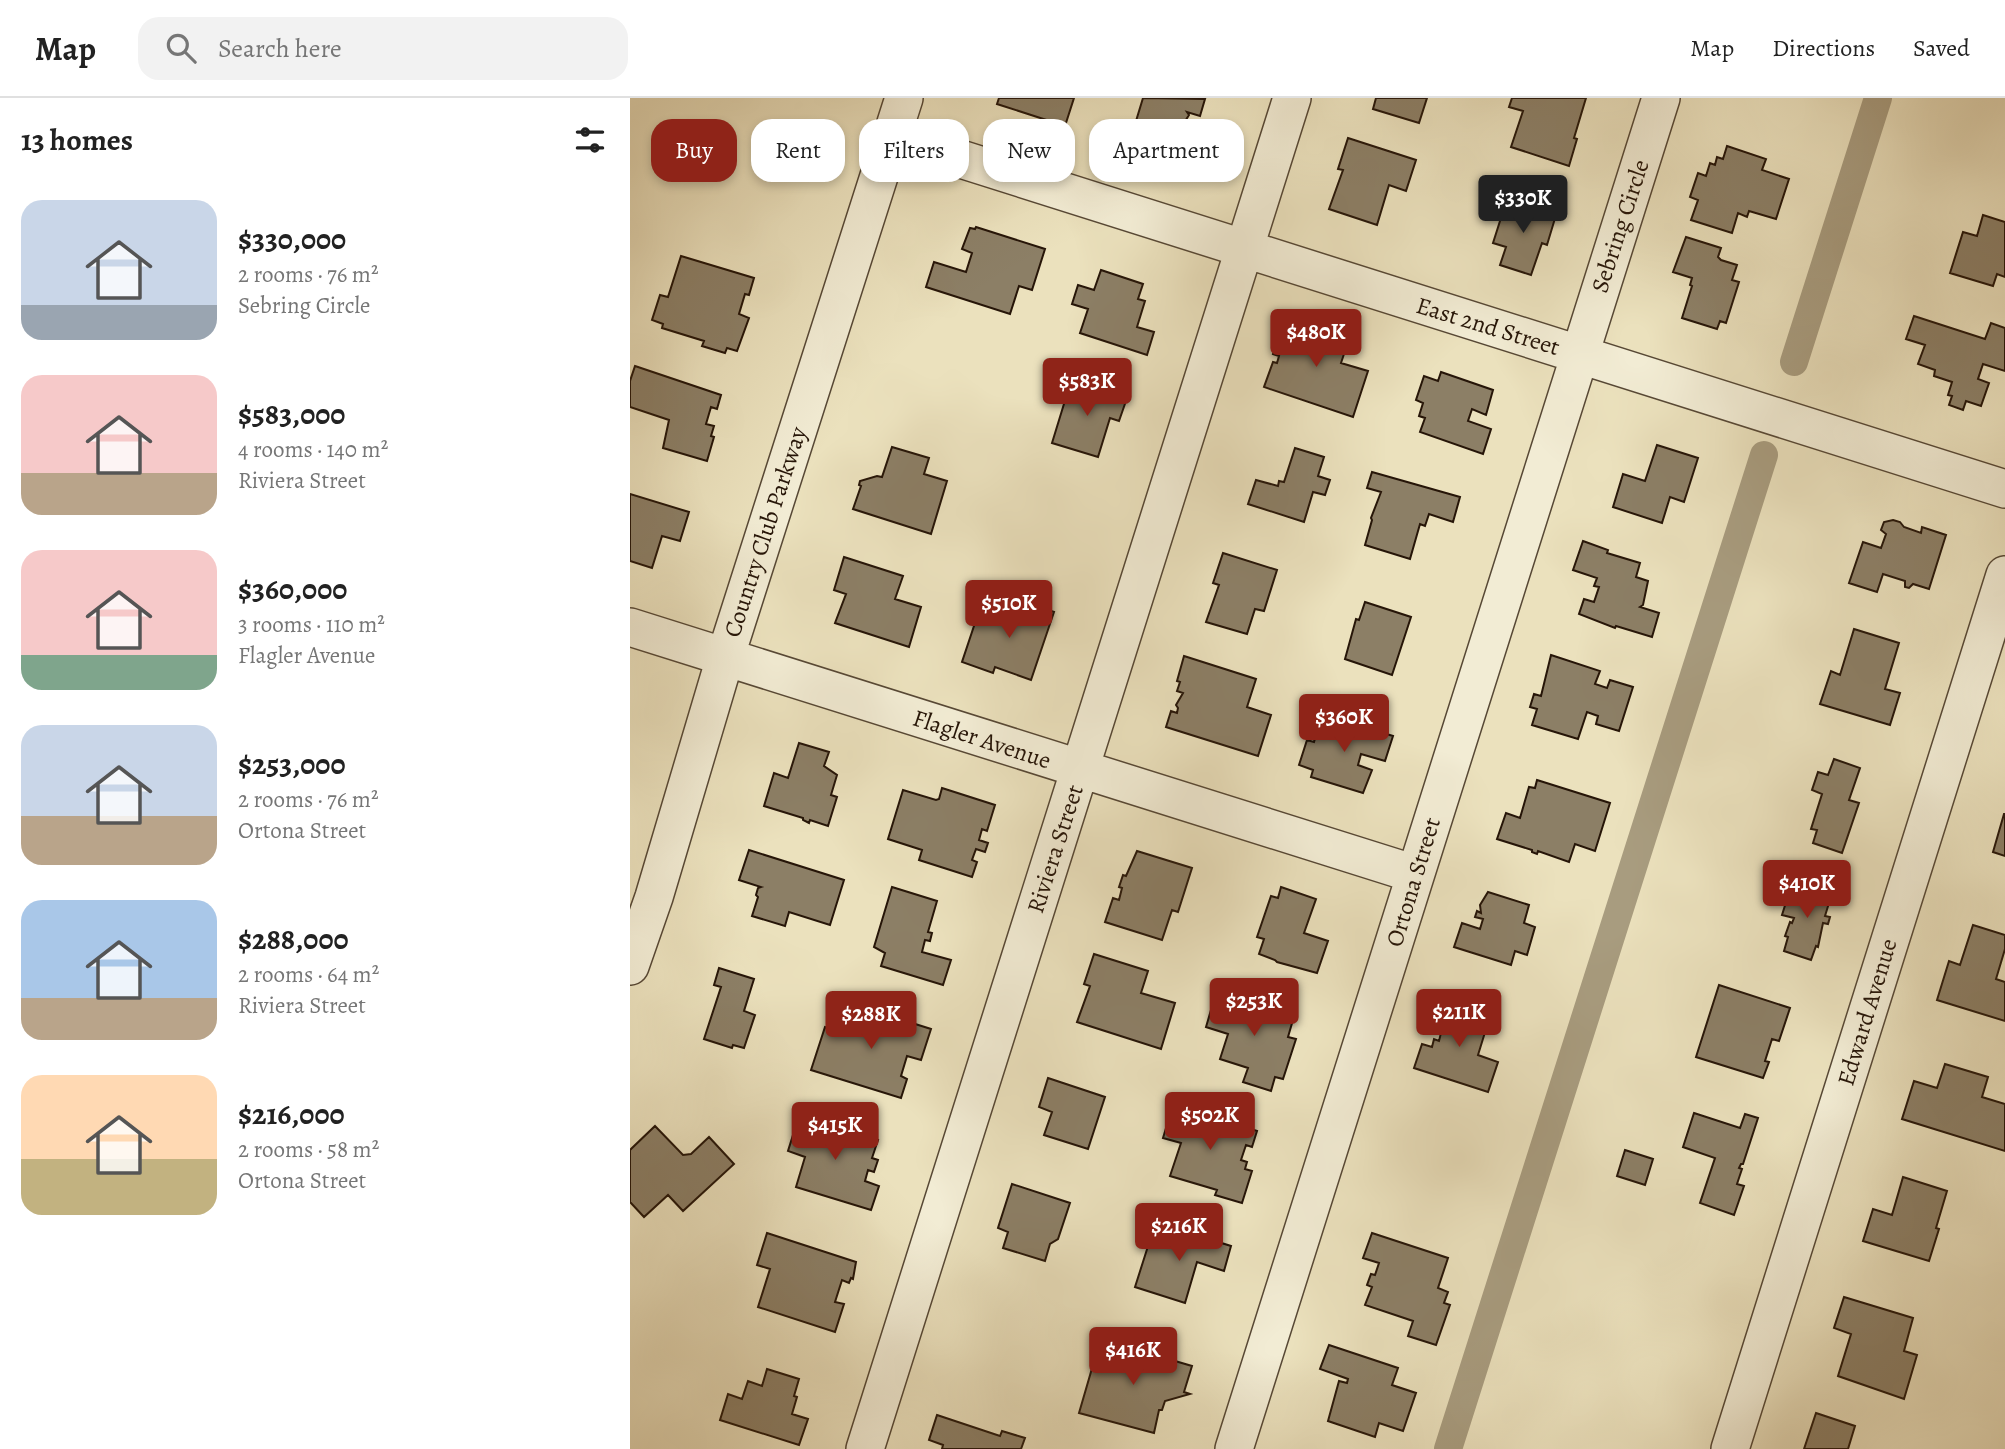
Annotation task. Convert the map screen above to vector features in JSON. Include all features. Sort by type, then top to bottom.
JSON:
[{"type":"street","name":"Country Club Parkway","points":[[897,119],[904,98]]},
{"type":"street","points":[[1244,249],[1293,98]]},
{"type":"street","name":"Sebring Circle","points":[[1579,354],[1661,98]]},
{"type":"street","name":"East 2nd Street","points":[[969,161],[2005,489]]},
{"type":"street","name":"Country Club Parkway","points":[[630,966],[654,897],[725,658],[876,182]]},
{"type":"street","name":"Riviera Street","points":[[865,1449],[1244,249]]},
{"type":"street","name":"Ortona Street","points":[[1234,1449],[1579,354]]},
{"type":"street","name":"Edward Avenue","points":[[1730,1449],[2005,575]]},
{"type":"street","name":"Flagler Avenue","points":[[630,627],[1415,874]]},
{"type":"building","points":[[999,98],[1074,98],[1067,119],[1043,119],[997,104]]},
{"type":"building","points":[[1143,98],[1205,99],[1200,116],[1187,112],[1189,115],[1186,119],[1137,119]]},
{"type":"building","points":[[1376,98],[1427,98],[1419,123],[1373,109]]},
{"type":"building","points":[[1512,98],[1586,98],[1569,166],[1511,147],[1523,111],[1509,107]]},
{"type":"building","points":[[1348,138],[1416,160],[1406,191],[1389,185],[1377,225],[1329,209],[1343,170],[1338,169]]},
{"type":"building","points":[[1727,146],[1766,159],[1762,170],[1789,179],[1776,219],[1749,211],[1747,217],[1738,213],[1732,233],[1691,220],[1698,200],[1690,197],[1698,173],[1706,176],[1710,163],[1715,165],[1717,157],[1723,159]]},
{"type":"building","points":[[1507,199],[1556,215],[1547,245],[1542,243],[1531,275],[1500,265],[1506,247],[1493,243]]},
{"type":"building","points":[[1983,215],[2005,222],[2005,277],[1997,274],[1993,286],[1950,273],[1963,232],[1977,236]]},
{"type":"building","points":[[976,227],[1045,249],[1032,290],[1019,286],[1010,314],[926,287],[934,262],[966,272],[972,253],[962,249],[970,228]]},
{"type":"building","points":[[1686,237],[1721,248],[1718,257],[1737,265],[1732,280],[1739,282],[1726,323],[1720,321],[1717,329],[1682,318],[1692,278],[1673,272]]},
{"type":"building","points":[[681,256],[754,278],[749,295],[745,294],[739,314],[749,318],[737,351],[727,348],[725,353],[702,346],[704,341],[662,328],[663,324],[652,320],[660,295],[668,297]]},
{"type":"building","points":[[1101,270],[1143,284],[1138,299],[1145,301],[1137,327],[1154,332],[1147,355],[1080,333],[1088,309],[1072,304],[1078,285],[1094,290]]},
{"type":"building","points":[[1914,316],[1985,339],[1991,323],[2005,328],[2005,371],[1983,364],[1978,379],[1989,383],[1981,406],[1966,401],[1963,410],[1949,405],[1952,396],[1948,395],[1952,382],[1934,376],[1935,370],[1918,364],[1925,345],[1906,339]]},
{"type":"building","points":[[1284,321],[1307,329],[1308,325],[1349,339],[1341,363],[1368,371],[1353,417],[1264,387],[1273,362],[1277,363],[1279,356],[1273,354]]},
{"type":"building","points":[[635,366],[721,395],[717,409],[711,407],[706,424],[714,426],[711,436],[714,437],[707,461],[663,448],[669,420],[630,407],[630,381]]},
{"type":"building","points":[[1441,372],[1493,390],[1486,415],[1472,409],[1468,421],[1491,429],[1483,454],[1420,432],[1425,418],[1419,416],[1423,403],[1416,400],[1424,376],[1438,381]]},
{"type":"building","points":[[1071,381],[1127,398],[1119,421],[1110,418],[1098,457],[1052,443]]},
{"type":"building","points":[[1657,445],[1698,458],[1684,502],[1670,497],[1662,523],[1613,507],[1623,474],[1645,481]]},
{"type":"building","points":[[892,447],[929,458],[924,474],[947,481],[931,534],[853,509],[861,486],[860,481],[882,477]]},
{"type":"building","points":[[1295,448],[1324,457],[1318,476],[1330,480],[1325,495],[1313,492],[1304,522],[1248,504],[1256,480],[1278,486],[1279,481],[1284,482]]},
{"type":"building","points":[[1372,472],[1460,497],[1453,522],[1429,514],[1425,526],[1420,524],[1410,559],[1365,545],[1381,492],[1367,488]]},
{"type":"building","points":[[630,494],[689,512],[680,541],[662,536],[652,568],[630,561]]},
{"type":"building","points":[[1893,520],[1921,533],[1922,527],[1946,535],[1929,589],[1913,584],[1909,588],[1905,587],[1905,581],[1883,574],[1877,592],[1849,583],[1863,542],[1881,548],[1886,534],[1881,530],[1884,522]]},
{"type":"building","points":[[1583,541],[1608,550],[1607,553],[1640,563],[1636,577],[1648,581],[1643,605],[1640,607],[1659,613],[1652,637],[1616,626],[1615,628],[1579,614],[1584,599],[1594,602],[1599,587],[1594,586],[1597,578],[1573,570]]},
{"type":"building","points":[[1223,553],[1277,570],[1264,611],[1255,609],[1247,634],[1206,622],[1219,585],[1213,583]]},
{"type":"building","points":[[844,557],[903,576],[895,599],[921,607],[909,647],[835,623],[846,594],[834,590]]},
{"type":"building","points":[[1017,600],[1054,612],[1031,680],[995,667],[993,673],[962,662],[980,608],[1011,619]]},
{"type":"building","points":[[1365,602],[1411,617],[1392,675],[1345,659],[1356,619],[1359,620]]},
{"type":"building","points":[[1854,629],[1899,643],[1885,689],[1900,693],[1890,725],[1820,704],[1831,671],[1840,675]]},
{"type":"building","points":[[1551,655],[1600,671],[1595,684],[1607,688],[1610,680],[1633,687],[1619,731],[1596,724],[1598,716],[1587,712],[1578,739],[1532,725],[1537,709],[1530,707],[1534,694],[1541,696]]},
{"type":"building","points":[[1184,656],[1256,679],[1247,707],[1271,715],[1258,756],[1166,727],[1171,711],[1177,713],[1176,705],[1183,693],[1177,691],[1180,682],[1177,681]]},
{"type":"building","points":[[1330,717],[1393,736],[1385,761],[1361,754],[1358,765],[1372,770],[1363,793],[1311,777],[1313,770],[1299,765],[1307,740],[1314,742],[1318,728],[1326,731]]},
{"type":"building","points":[[799,743],[829,752],[824,766],[837,775],[831,795],[837,797],[828,826],[810,820],[809,823],[803,818],[764,806],[774,773],[788,778]]},
{"type":"building","points":[[1834,759],[1860,768],[1849,800],[1859,803],[1842,853],[1813,843],[1817,830],[1811,829],[1822,794],[1812,790],[1818,772],[1828,775]]},
{"type":"building","points":[[1537,780],[1610,803],[1595,851],[1575,844],[1569,862],[1538,851],[1537,854],[1497,839],[1506,813],[1520,818],[1529,787],[1535,788]]},
{"type":"building","points":[[942,788],[995,805],[987,831],[982,829],[979,840],[988,843],[985,852],[976,849],[972,860],[977,862],[972,877],[919,860],[922,850],[888,839],[903,790],[936,800],[939,799]]},
{"type":"building","points":[[2005,814],[2005,856],[1993,852]]},
{"type":"building","points":[[749,850],[844,880],[830,925],[789,912],[785,926],[752,916],[758,888],[761,887],[739,880]]},
{"type":"building","points":[[1137,851],[1192,868],[1178,912],[1172,910],[1162,940],[1105,922],[1113,898],[1119,900],[1123,875],[1126,876]]},
{"type":"building","points":[[1806,881],[1833,890],[1825,916],[1830,917],[1828,924],[1823,923],[1818,947],[1816,946],[1811,960],[1784,951],[1788,937],[1785,936],[1794,918],[1782,915],[1788,896],[1800,900]]},
{"type":"building","points":[[892,887],[937,901],[928,932],[932,933],[930,941],[925,940],[922,952],[951,960],[943,985],[881,966],[885,953],[874,947]]},
{"type":"building","points":[[1281,887],[1316,899],[1304,933],[1328,941],[1317,973],[1259,954],[1264,939],[1257,937],[1271,896],[1278,898]]},
{"type":"building","points":[[1488,892],[1529,905],[1524,923],[1535,927],[1527,955],[1515,951],[1511,965],[1454,947],[1462,923],[1480,929],[1483,919],[1475,917],[1477,911],[1481,913],[1480,905]]},
{"type":"building","points":[[1973,925],[2005,935],[2005,949],[1996,979],[2005,982],[2005,1021],[1937,1000],[1949,961],[1960,965]]},
{"type":"building","points":[[1094,954],[1148,971],[1141,993],[1175,1003],[1161,1049],[1077,1022],[1090,986],[1084,984]]},
{"type":"building","points":[[719,968],[754,979],[744,1011],[755,1015],[744,1048],[733,1045],[732,1048],[704,1039],[721,987],[714,985]]},
{"type":"building","points":[[1719,985],[1790,1008],[1779,1041],[1772,1039],[1765,1061],[1769,1062],[1763,1078],[1696,1057]]},
{"type":"building","points":[[1216,993],[1266,1009],[1268,1004],[1295,1013],[1288,1037],[1296,1039],[1283,1079],[1275,1077],[1271,1091],[1243,1082],[1248,1068],[1220,1059],[1228,1034],[1206,1027]]},
{"type":"building","points":[[1442,1001],[1490,1016],[1478,1055],[1498,1062],[1488,1092],[1414,1068],[1422,1044],[1432,1047],[1434,1039],[1439,1041],[1442,1029],[1438,1028],[1441,1019],[1435,1017]]},
{"type":"building","points":[[855,1005],[931,1029],[921,1060],[907,1056],[901,1076],[907,1079],[901,1098],[811,1070],[825,1027],[846,1034]]},
{"type":"building","points":[[1945,1064],[1988,1077],[1982,1097],[2005,1104],[2005,1151],[1902,1119],[1914,1081],[1937,1088]]},
{"type":"building","points":[[1048,1078],[1105,1097],[1088,1149],[1044,1135],[1052,1112],[1039,1107]]},
{"type":"building","points":[[1173,1105],[1257,1131],[1252,1147],[1246,1145],[1241,1160],[1247,1162],[1245,1169],[1252,1171],[1242,1203],[1215,1195],[1217,1190],[1170,1176],[1181,1143],[1163,1138]]},
{"type":"building","points":[[1694,1113],[1740,1128],[1745,1114],[1758,1118],[1743,1164],[1739,1168],[1742,1169],[1737,1184],[1744,1186],[1734,1215],[1700,1203],[1715,1158],[1683,1147]]},
{"type":"building","points":[[799,1116],[878,1140],[872,1158],[878,1160],[874,1172],[868,1170],[865,1181],[879,1186],[871,1210],[796,1187],[805,1157],[788,1151]]},
{"type":"building","points":[[655,1126],[683,1155],[691,1154],[709,1137],[734,1164],[683,1211],[668,1195],[644,1217],[630,1202],[630,1150]]},
{"type":"building","points":[[1625,1150],[1653,1159],[1645,1185],[1617,1176]]},
{"type":"building","points":[[1903,1177],[1947,1191],[1929,1261],[1863,1241],[1873,1209],[1892,1215]]},
{"type":"building","points":[[1012,1184],[1070,1203],[1058,1239],[1050,1244],[1045,1261],[1003,1248],[1008,1232],[998,1228]]},
{"type":"building","points":[[1167,1226],[1231,1246],[1224,1271],[1197,1262],[1185,1303],[1135,1287],[1149,1243],[1160,1247]]},
{"type":"building","points":[[767,1233],[856,1262],[853,1279],[851,1278],[849,1283],[842,1280],[835,1302],[844,1304],[835,1332],[758,1307],[770,1269],[757,1265]]},
{"type":"building","points":[[1372,1233],[1448,1258],[1438,1288],[1448,1292],[1444,1303],[1450,1305],[1436,1345],[1408,1336],[1413,1321],[1365,1305],[1372,1287],[1367,1285],[1371,1274],[1375,1275],[1379,1263],[1363,1258]]},
{"type":"building","points":[[1844,1297],[1913,1318],[1904,1351],[1917,1355],[1904,1399],[1838,1376],[1851,1334],[1834,1328]]},
{"type":"building","points":[[1110,1342],[1192,1366],[1184,1392],[1190,1394],[1165,1401],[1162,1410],[1159,1410],[1154,1433],[1079,1413],[1093,1365],[1103,1367],[1103,1358]]},
{"type":"building","points":[[1329,1345],[1398,1368],[1392,1385],[1416,1393],[1403,1431],[1379,1423],[1375,1437],[1328,1421],[1339,1381],[1347,1383],[1348,1379],[1320,1369]]},
{"type":"building","points":[[767,1369],[799,1379],[792,1414],[808,1419],[799,1445],[720,1420],[728,1394],[742,1399],[748,1381],[762,1386]]},
{"type":"building","points":[[1816,1413],[1855,1426],[1848,1449],[1804,1449]]},
{"type":"building","points":[[937,1415],[1000,1436],[1002,1431],[1025,1438],[1021,1449],[942,1449],[943,1445],[929,1440]]},
{"type":"waterway","points":[[1794,362],[1878,98]]},
{"type":"waterway","points":[[1448,1449],[1764,455]]}]
